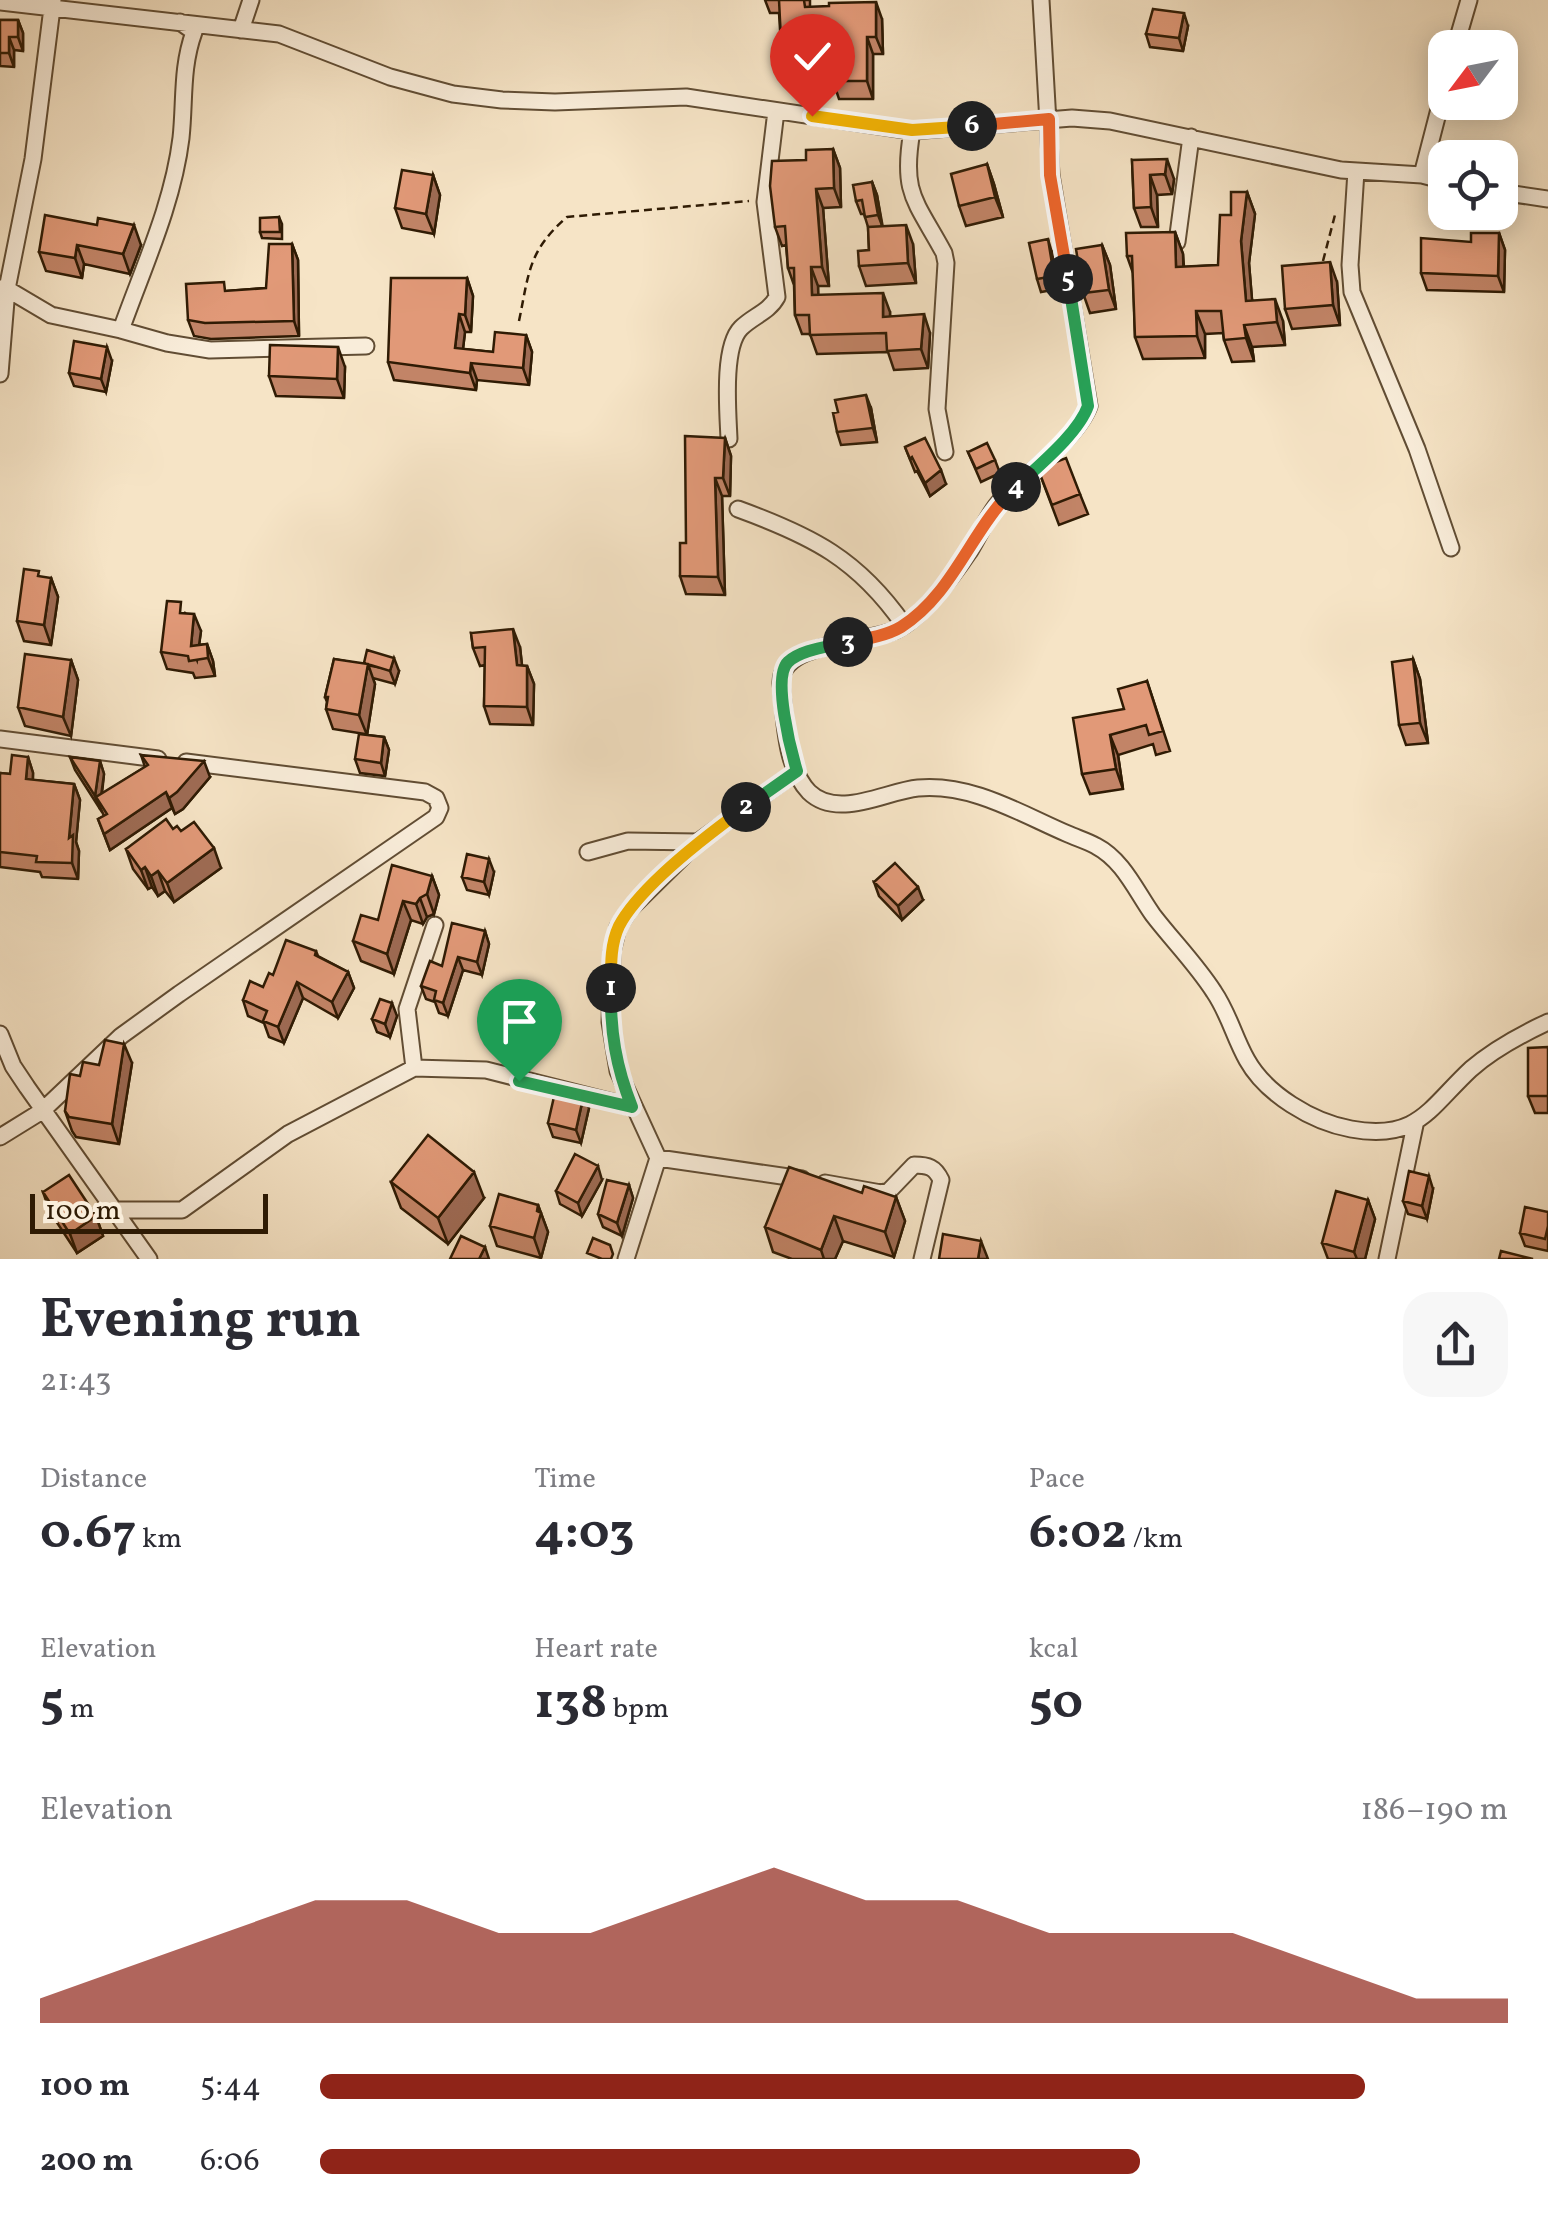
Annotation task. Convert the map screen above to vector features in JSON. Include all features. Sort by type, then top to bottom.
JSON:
[{"type":"street","points":[[240,30],[251,0]]},
{"type":"street","points":[[1042,0],[1050,175],[1088,406],[1058,446],[998,503],[968,552],[932,598],[904,625],[810,651],[787,662],[780,675],[790,749],[797,771],[808,791],[828,802],[858,803],[919,788],[963,792],[1002,803],[1096,846],[1116,860],[1213,989],[1232,1020],[1246,1059],[1267,1088],[1305,1112],[1349,1129],[1414,1125],[1472,1069],[1512,1038],[1548,1022]]},
{"type":"street","points":[[1460,30],[1469,0]]},
{"type":"street","points":[[0,2],[53,5],[280,34],[376,72],[452,94],[555,102],[686,96],[912,130],[1049,119],[1110,121],[1356,171],[1428,177]]},
{"type":"street","points":[[0,374],[4,288],[34,159],[53,5]]},
{"type":"street","points":[[121,330],[168,196],[181,138],[183,70],[194,32],[180,22]]},
{"type":"street","points":[[729,439],[727,382],[735,338],[738,330],[770,308],[777,297],[765,202],[776,110]]},
{"type":"street","points":[[1422,176],[1436,120]]},
{"type":"street","points":[[912,130],[908,151],[911,195],[946,262],[937,408],[945,452]]},
{"type":"street","points":[[1177,242],[1191,138]]},
{"type":"street","points":[[1356,171],[1352,292],[1451,548]]},
{"type":"street","points":[[1518,195],[1548,199]]},
{"type":"street","points":[[4,288],[52,315],[210,350],[366,346]]},
{"type":"street","points":[[738,508],[823,544],[882,594],[904,625]]},
{"type":"street","points":[[0,739],[425,792],[436,798],[440,808],[436,817],[121,1036],[42,1110],[0,1137]]},
{"type":"street","points":[[626,1259],[658,1158],[618,1071],[610,1022],[614,940],[630,909],[698,842],[797,771]]},
{"type":"street","points":[[588,852],[628,841],[698,842]]},
{"type":"street","points":[[414,1068],[407,1009],[435,925]]},
{"type":"street","points":[[0,1034],[14,1066],[42,1110],[149,1259]]},
{"type":"street","points":[[114,1210],[182,1210],[288,1134],[414,1068],[486,1070],[632,1107]]},
{"type":"street","points":[[1387,1259],[1414,1125]]},
{"type":"street","points":[[658,1158],[881,1193],[890,1191],[914,1165],[930,1166],[941,1180],[922,1259]]},
{"type":"path","points":[[518,321],[534,254],[566,217],[765,202]]},
{"type":"path","points":[[1321,268],[1337,209]]},
{"type":"building","points":[[779,0],[804,0],[805,7],[876,2],[876,37],[867,37],[867,81],[833,81],[832,49],[799,51],[799,59],[782,60]]},
{"type":"building","points":[[1153,9],[1184,13],[1179,38],[1146,34]]},
{"type":"building","points":[[0,20],[18,20],[18,37],[9,37],[9,53],[0,53]]},
{"type":"building","points":[[833,149],[834,188],[816,189],[822,267],[811,267],[812,295],[883,293],[883,317],[924,314],[921,349],[887,351],[886,333],[810,335],[809,315],[795,315],[794,268],[788,268],[785,226],[775,227],[770,186],[772,161],[806,160],[806,150]]},
{"type":"building","points":[[1167,159],[1165,174],[1150,175],[1151,207],[1134,208],[1132,160]]},
{"type":"building","points":[[987,164],[995,197],[959,206],[951,174]]},
{"type":"building","points":[[402,170],[433,175],[426,214],[395,208]]},
{"type":"building","points":[[872,182],[878,215],[865,217],[862,200],[856,201],[853,185]]},
{"type":"building","points":[[1231,192],[1247,192],[1241,241],[1246,301],[1275,299],[1277,322],[1244,325],[1246,338],[1224,340],[1221,311],[1196,311],[1197,336],[1135,337],[1132,256],[1127,256],[1126,233],[1175,232],[1176,267],[1218,265],[1220,215],[1231,215]]},
{"type":"building","points":[[45,215],[97,225],[98,218],[134,225],[123,254],[77,245],[75,258],[39,252]]},
{"type":"building","points":[[279,217],[280,232],[260,232],[260,218]]},
{"type":"building","points":[[906,225],[908,263],[859,266],[858,251],[869,250],[868,227]]},
{"type":"building","points":[[1471,233],[1499,233],[1498,276],[1421,273],[1421,238],[1471,242]]},
{"type":"building","points":[[1048,239],[1054,276],[1037,279],[1029,243]]},
{"type":"building","points":[[269,244],[292,244],[294,321],[188,320],[186,284],[224,282],[225,291],[266,288]]},
{"type":"building","points":[[1102,245],[1109,290],[1083,293],[1076,249]]},
{"type":"building","points":[[1330,262],[1333,305],[1285,309],[1282,266]]},
{"type":"building","points":[[391,278],[467,278],[465,315],[459,314],[455,348],[493,352],[495,332],[526,335],[523,368],[471,363],[470,373],[388,362]]},
{"type":"building","points":[[74,341],[107,347],[101,379],[69,373]]},
{"type":"building","points":[[270,345],[338,347],[337,379],[269,376]]},
{"type":"building","points":[[866,395],[873,428],[837,432],[835,400]]},
{"type":"building","points":[[685,436],[725,438],[723,478],[715,478],[718,577],[680,576],[680,543],[686,543]]},
{"type":"building","points":[[925,438],[941,470],[925,483],[905,447]]},
{"type":"building","points":[[987,443],[995,460],[976,469],[968,452]]},
{"type":"building","points":[[1066,458],[1080,494],[1052,505],[1038,469]]},
{"type":"building","points":[[24,569],[51,578],[44,625],[17,621]]},
{"type":"building","points":[[167,601],[181,602],[180,613],[194,614],[191,646],[207,644],[208,658],[189,661],[188,656],[161,652]]},
{"type":"building","points":[[513,629],[517,665],[527,666],[527,707],[484,706],[485,647],[473,648],[471,633]]},
{"type":"building","points":[[367,650],[394,658],[390,671],[364,663]]},
{"type":"building","points":[[25,654],[71,660],[63,717],[18,707]]},
{"type":"building","points":[[334,659],[368,664],[359,715],[326,709]]},
{"type":"building","points":[[1413,659],[1420,723],[1399,725],[1392,662]]},
{"type":"building","points":[[1147,681],[1163,731],[1149,735],[1146,725],[1110,735],[1116,769],[1082,774],[1073,718],[1124,709],[1118,689]]},
{"type":"building","points":[[359,734],[384,737],[381,763],[355,759]]},
{"type":"building","points":[[12,755],[28,757],[26,779],[74,784],[69,838],[73,835],[72,863],[36,862],[37,856],[0,852],[0,773],[10,774]]},
{"type":"building","points":[[141,755],[204,761],[169,798],[166,792],[104,834],[98,819],[107,814],[96,797],[148,765]]},
{"type":"building","points":[[70,757],[100,761],[95,796]]},
{"type":"building","points":[[166,819],[173,829],[177,826],[181,831],[194,822],[214,848],[167,883],[158,871],[151,876],[145,867],[141,870],[126,849]]},
{"type":"building","points":[[467,854],[489,859],[484,882],[462,877]]},
{"type":"building","points":[[895,863],[918,887],[898,906],[874,882]]},
{"type":"building","points":[[392,865],[432,876],[427,894],[416,904],[403,901],[387,954],[353,941],[361,915],[378,920]]},
{"type":"building","points":[[452,923],[485,931],[477,962],[458,957],[443,1003],[434,1000],[436,991],[421,986],[430,961],[442,966]]},
{"type":"building","points":[[286,940],[316,951],[315,955],[348,972],[332,1002],[297,982],[278,1027],[263,1021],[267,1011],[243,1000],[250,981],[263,987],[269,973],[273,975]]},
{"type":"building","points":[[380,999],[392,1003],[385,1024],[372,1019]]},
{"type":"building","points":[[105,1040],[124,1044],[112,1124],[69,1117],[65,1111],[70,1074],[80,1076],[83,1062],[99,1065]]},
{"type":"building","points":[[1548,1047],[1548,1096],[1528,1096],[1528,1048]]},
{"type":"building","points":[[556,1088],[584,1094],[576,1130],[548,1123]]},
{"type":"building","points":[[428,1135],[474,1172],[438,1218],[391,1182]]},
{"type":"building","points":[[575,1154],[598,1166],[578,1203],[556,1191]]},
{"type":"building","points":[[789,1167],[862,1193],[864,1186],[896,1197],[885,1232],[834,1216],[821,1250],[765,1227]]},
{"type":"building","points":[[1409,1171],[1429,1176],[1422,1206],[1403,1201]]},
{"type":"building","points":[[69,1175],[96,1216],[70,1234],[43,1192]]},
{"type":"building","points":[[607,1180],[629,1185],[617,1223],[598,1214]]},
{"type":"building","points":[[1336,1191],[1368,1200],[1354,1252],[1322,1243]]},
{"type":"building","points":[[499,1194],[538,1205],[537,1211],[541,1213],[534,1238],[490,1226]]},
{"type":"building","points":[[1525,1207],[1548,1212],[1545,1239],[1520,1233]]},
{"type":"building","points":[[943,1234],[981,1241],[978,1259],[939,1259]]},
{"type":"building","points":[[461,1236],[485,1247],[479,1259],[450,1259]]},
{"type":"building","points":[[593,1238],[610,1245],[611,1259],[587,1253]]},
{"type":"building","points":[[1501,1251],[1533,1259],[1499,1259]]},
{"type":"route","points":[[519,1081],[632,1107],[618,1071],[610,1022],[612,952],[618,927],[630,909],[698,842],[797,771],[790,749],[780,675],[787,662],[810,651],[904,625],[932,598],[968,552],[998,503],[1058,446],[1086,413],[1085,374],[1050,175],[1049,119],[912,130],[812,116]]}]
